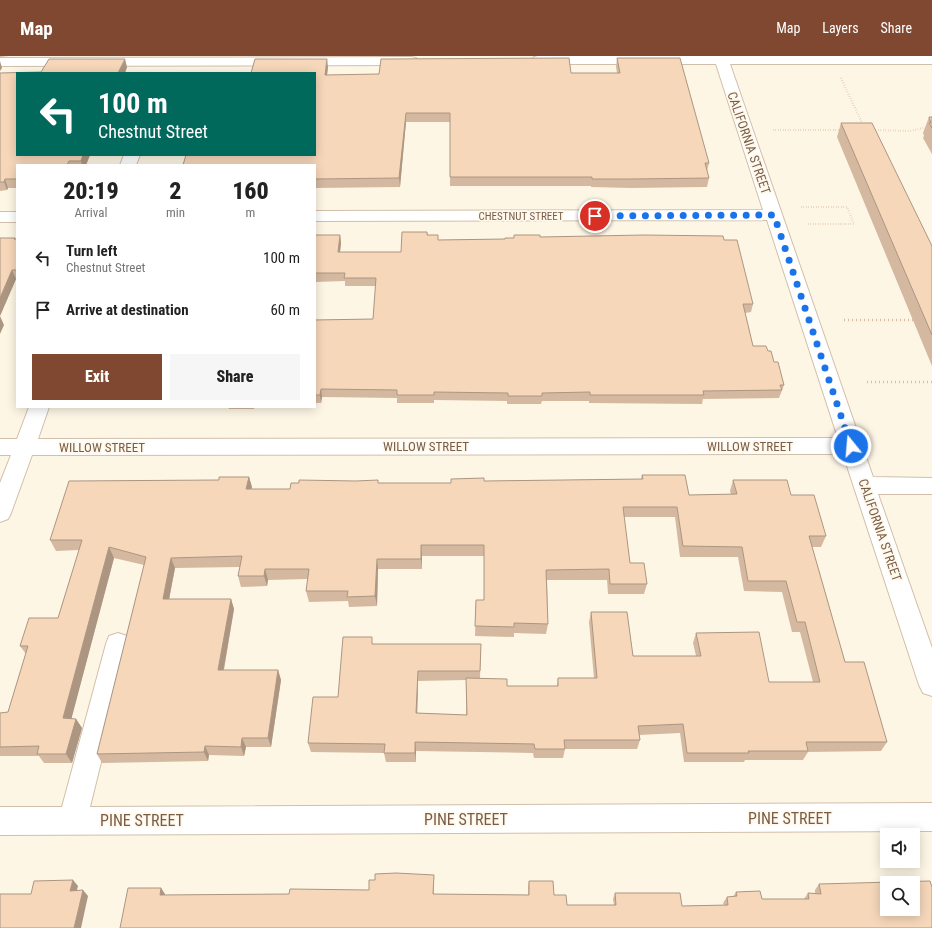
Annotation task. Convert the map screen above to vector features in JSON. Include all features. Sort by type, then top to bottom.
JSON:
[{"type":"street","points":[[524,60],[720,58],[932,60]]},
{"type":"street","name":"CALIFORNIA STREET","points":[[720,58],[932,685]]},
{"type":"street","points":[[0,62],[167,63],[421,61]]},
{"type":"street","name":"CHESTNUT STREET","points":[[316,216],[774,215]]},
{"type":"street","points":[[0,217],[16,217]]},
{"type":"street","points":[[0,513],[39,408]]},
{"type":"street","name":"WILLOW STREET","points":[[0,447],[851,446]]},
{"type":"street","points":[[865,486],[932,486]]},
{"type":"street","points":[[72,820],[118,644]]},
{"type":"street","name":"PINE STREET","points":[[0,821],[932,817]]},
{"type":"path","points":[[841,78],[865,130]]},
{"type":"path","points":[[872,130],[905,132],[932,126]]},
{"type":"path","points":[[773,130],[842,130]]},
{"type":"path","points":[[801,207],[847,207],[854,224],[808,224]]},
{"type":"path","points":[[844,320],[913,320]]},
{"type":"path","points":[[867,382],[932,382]]},
{"type":"building","points":[[569,58],[571,73],[620,73],[617,58],[680,58],[709,163],[705,163],[709,178],[592,179],[592,177],[450,177],[450,113],[406,113],[399,178],[316,179],[316,164],[183,164],[186,156],[316,156],[316,72],[251,72],[255,59],[327,59],[325,75],[379,74],[381,59]]},
{"type":"building","points":[[49,59],[125,59],[118,72],[41,72]]},
{"type":"building","points":[[0,73],[16,73],[16,156],[83,156],[81,161],[69,161],[68,164],[16,164],[16,179],[5,179],[4,182],[0,182]]},
{"type":"building","points":[[929,117],[932,117],[932,128],[929,123],[931,123]]},
{"type":"building","points":[[841,123],[872,123],[932,246],[932,335]]},
{"type":"building","points":[[402,232],[427,232],[427,235],[438,235],[438,240],[505,239],[514,238],[514,235],[540,235],[540,237],[644,235],[723,236],[724,240],[737,240],[753,304],[743,304],[753,346],[766,346],[768,351],[771,351],[774,362],[778,362],[784,385],[780,385],[782,390],[703,391],[704,395],[590,395],[590,392],[542,393],[542,396],[508,396],[508,393],[434,392],[434,395],[397,395],[397,390],[321,389],[320,395],[316,395],[316,320],[373,319],[376,278],[344,278],[345,273],[316,273],[316,235],[340,235],[338,252],[401,252]]},
{"type":"building","points":[[0,238],[15,238],[16,270],[12,270],[0,298]]},
{"type":"building","points":[[642,475],[685,475],[689,495],[737,494],[733,480],[787,480],[791,495],[814,495],[826,536],[809,536],[845,662],[864,662],[887,742],[806,742],[808,751],[687,753],[683,724],[638,726],[640,740],[564,740],[565,749],[535,749],[534,744],[415,742],[415,753],[384,753],[385,744],[308,743],[313,697],[338,697],[343,637],[372,637],[372,644],[481,644],[480,671],[418,671],[416,713],[467,715],[466,678],[507,679],[507,686],[558,686],[558,678],[597,678],[591,612],[627,612],[633,656],[701,656],[696,633],[759,632],[769,682],[820,682],[805,622],[797,622],[786,581],[748,581],[742,547],[683,546],[677,507],[623,507],[630,563],[644,563],[647,584],[610,584],[609,569],[546,570],[548,624],[514,623],[514,627],[475,626],[476,600],[484,600],[484,545],[421,545],[421,559],[377,559],[375,596],[347,597],[348,591],[306,591],[309,569],[265,569],[264,576],[238,576],[242,556],[171,558],[163,599],[231,599],[218,670],[278,670],[268,738],[242,738],[241,747],[205,746],[204,752],[97,754],[146,557],[109,547],[63,718],[76,719],[66,754],[37,754],[39,746],[0,747],[0,713],[8,712],[28,646],[20,646],[29,618],[58,618],[82,540],[50,540],[69,481],[219,480],[219,477],[249,477],[246,489],[290,489],[291,483],[299,483],[299,480],[378,480],[378,483],[451,483],[451,479],[484,478],[484,481],[643,479]]},
{"type":"building","points":[[396,873],[434,875],[433,894],[529,895],[529,881],[553,881],[554,895],[566,895],[567,905],[616,905],[615,893],[680,893],[682,906],[728,905],[727,897],[737,896],[736,892],[760,891],[762,899],[809,899],[808,893],[821,894],[819,884],[880,882],[880,916],[920,916],[920,881],[930,881],[932,887],[932,928],[120,928],[128,888],[161,888],[160,895],[289,894],[290,889],[369,890],[369,880],[375,880],[375,874]]},
{"type":"building","points":[[73,880],[70,891],[83,890],[74,928],[0,928],[0,894],[31,894],[34,881]]},
{"type":"route","points":[[595,216],[774,215],[851,446]]}]
